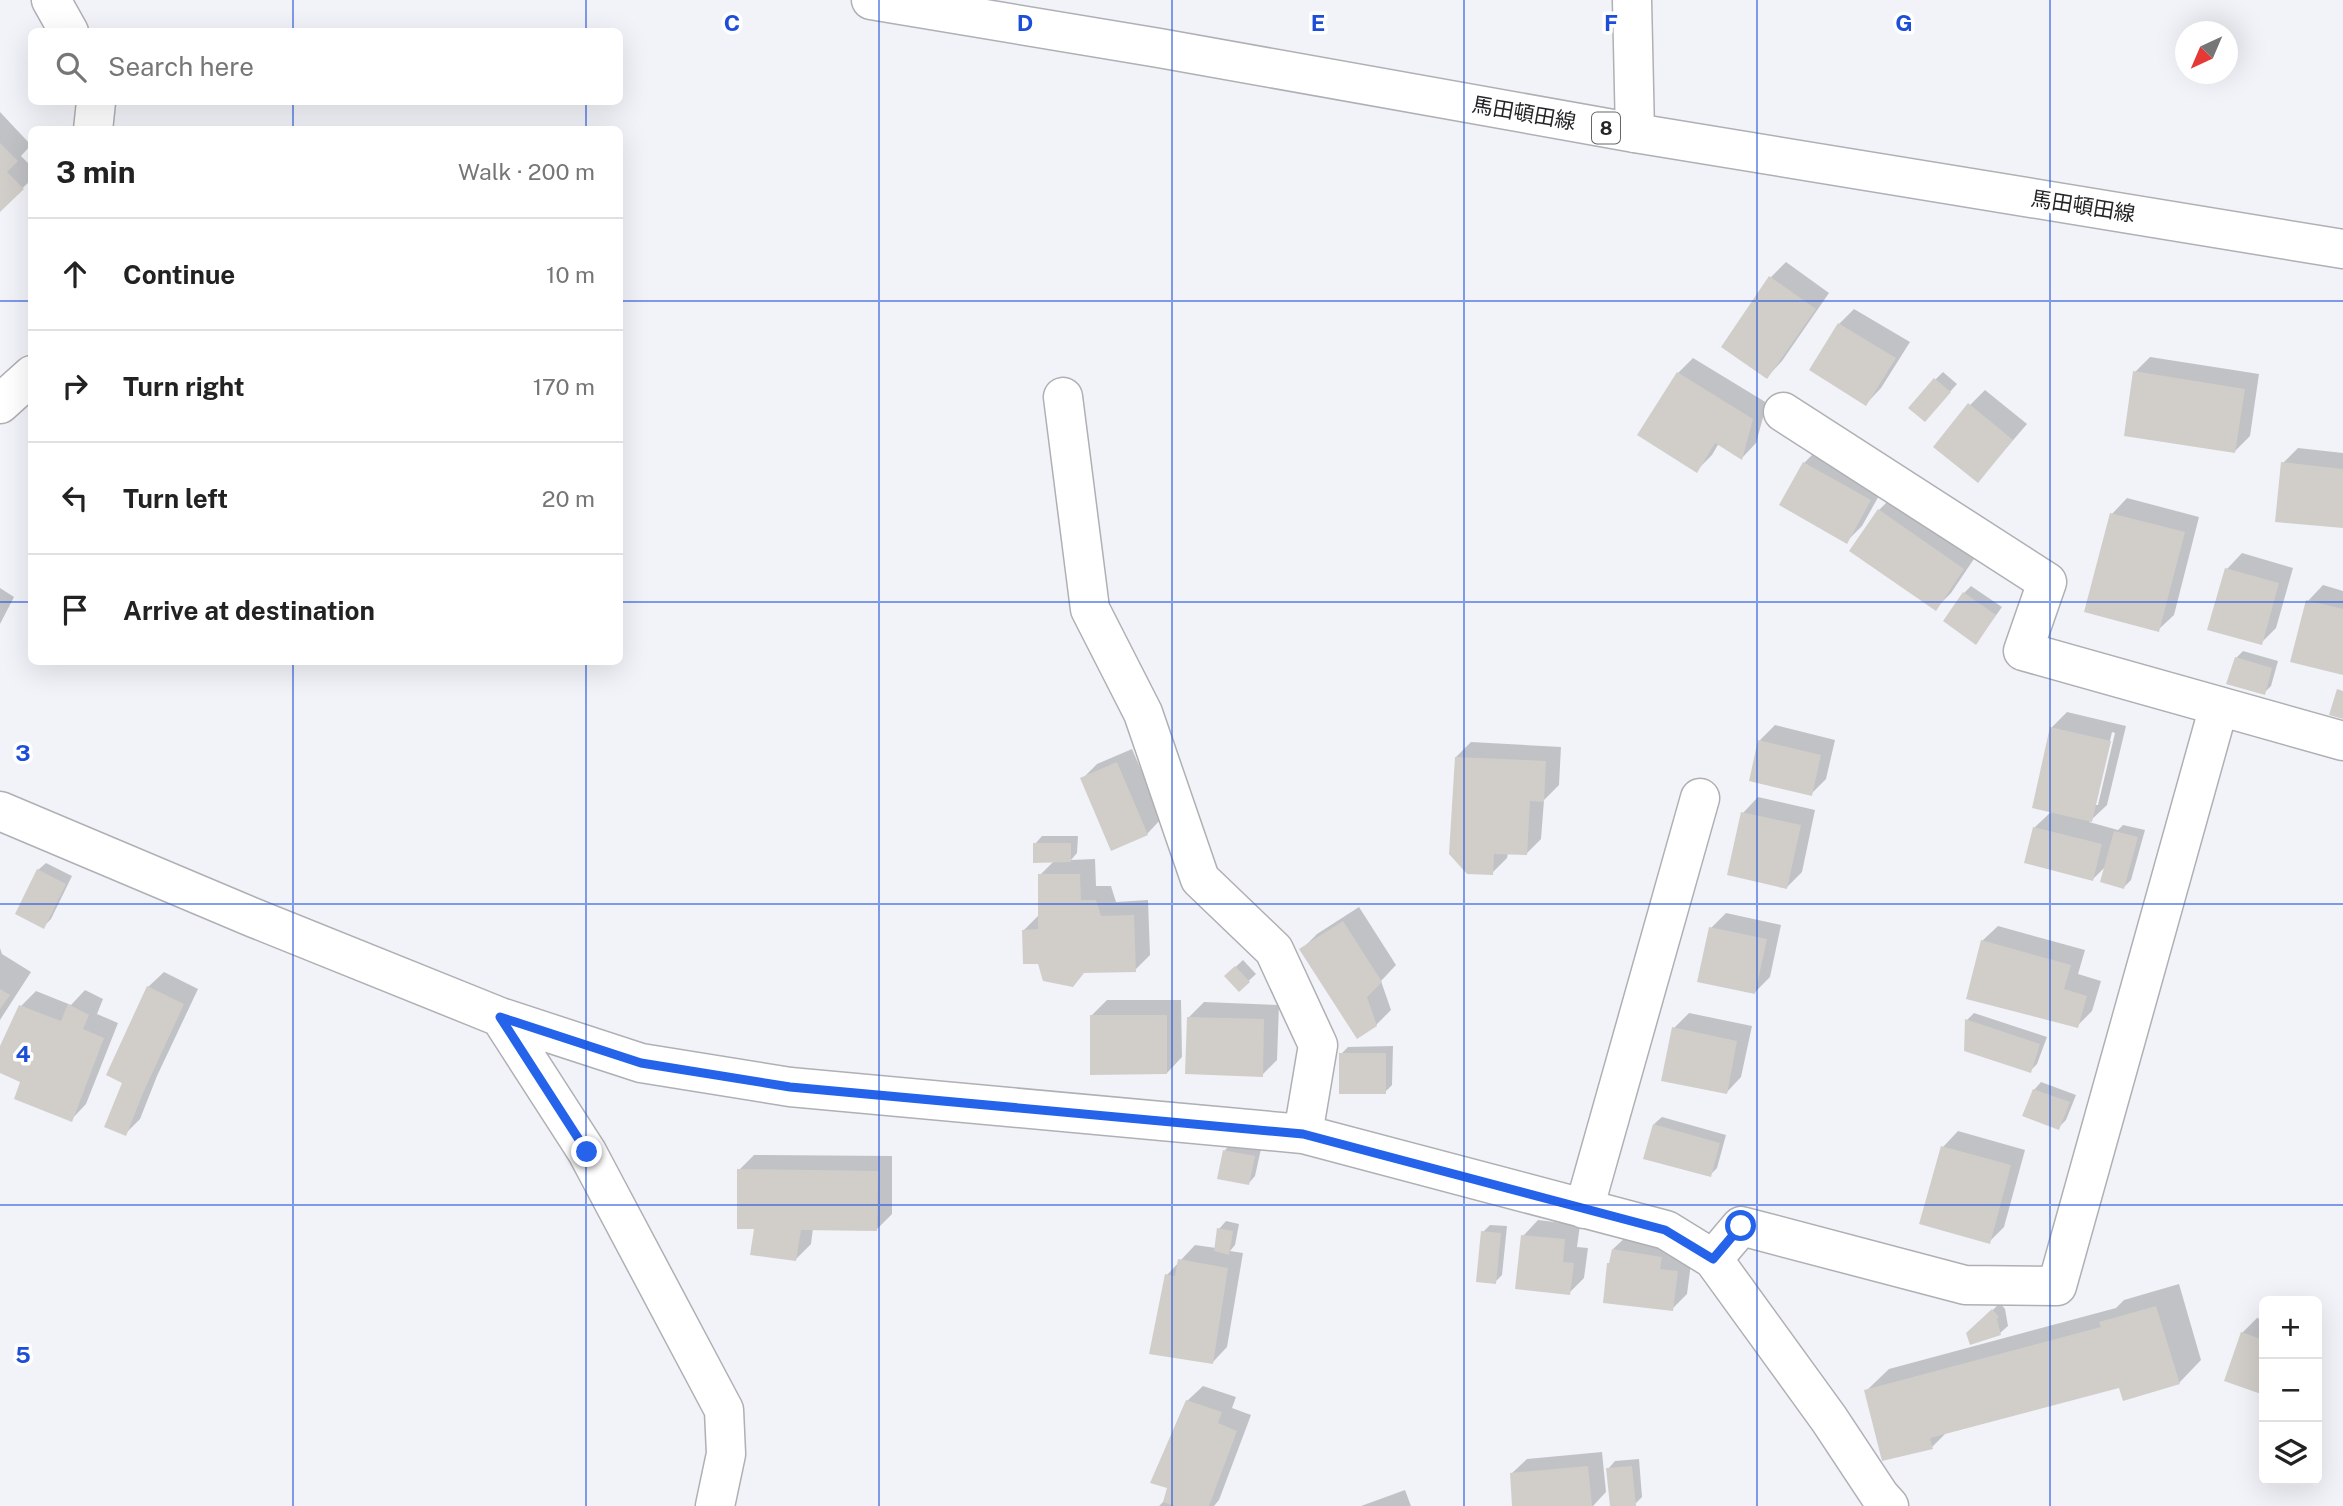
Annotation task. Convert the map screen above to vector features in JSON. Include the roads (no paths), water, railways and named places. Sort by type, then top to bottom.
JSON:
[{"type":"street","points":[[51,0],[67,28]]},
{"type":"street","name":"馬田頓田線","points":[[871,0],[1159,48],[1635,133],[2343,249]]},
{"type":"street","points":[[1632,0],[1635,133]]},
{"type":"street","points":[[93,126],[96,105]]},
{"type":"street","points":[[0,404],[28,379]]},
{"type":"street","points":[[1063,397],[1090,609],[1143,713],[1200,878],[1274,950],[1318,1045],[1303,1134]]},
{"type":"street","points":[[1783,412],[2047,582],[2023,651],[2343,741]]},
{"type":"street","points":[[1713,1259],[1741,1226],[1965,1285],[2057,1286],[2219,706]]},
{"type":"street","points":[[1584,1209],[1700,798]]},
{"type":"street","points":[[0,811],[254,918],[500,1017],[641,1063],[790,1087],[1303,1134],[1665,1230],[1713,1259],[1889,1506]]},
{"type":"street","points":[[500,1017],[587,1152],[724,1410],[726,1454],[715,1506]]}]
